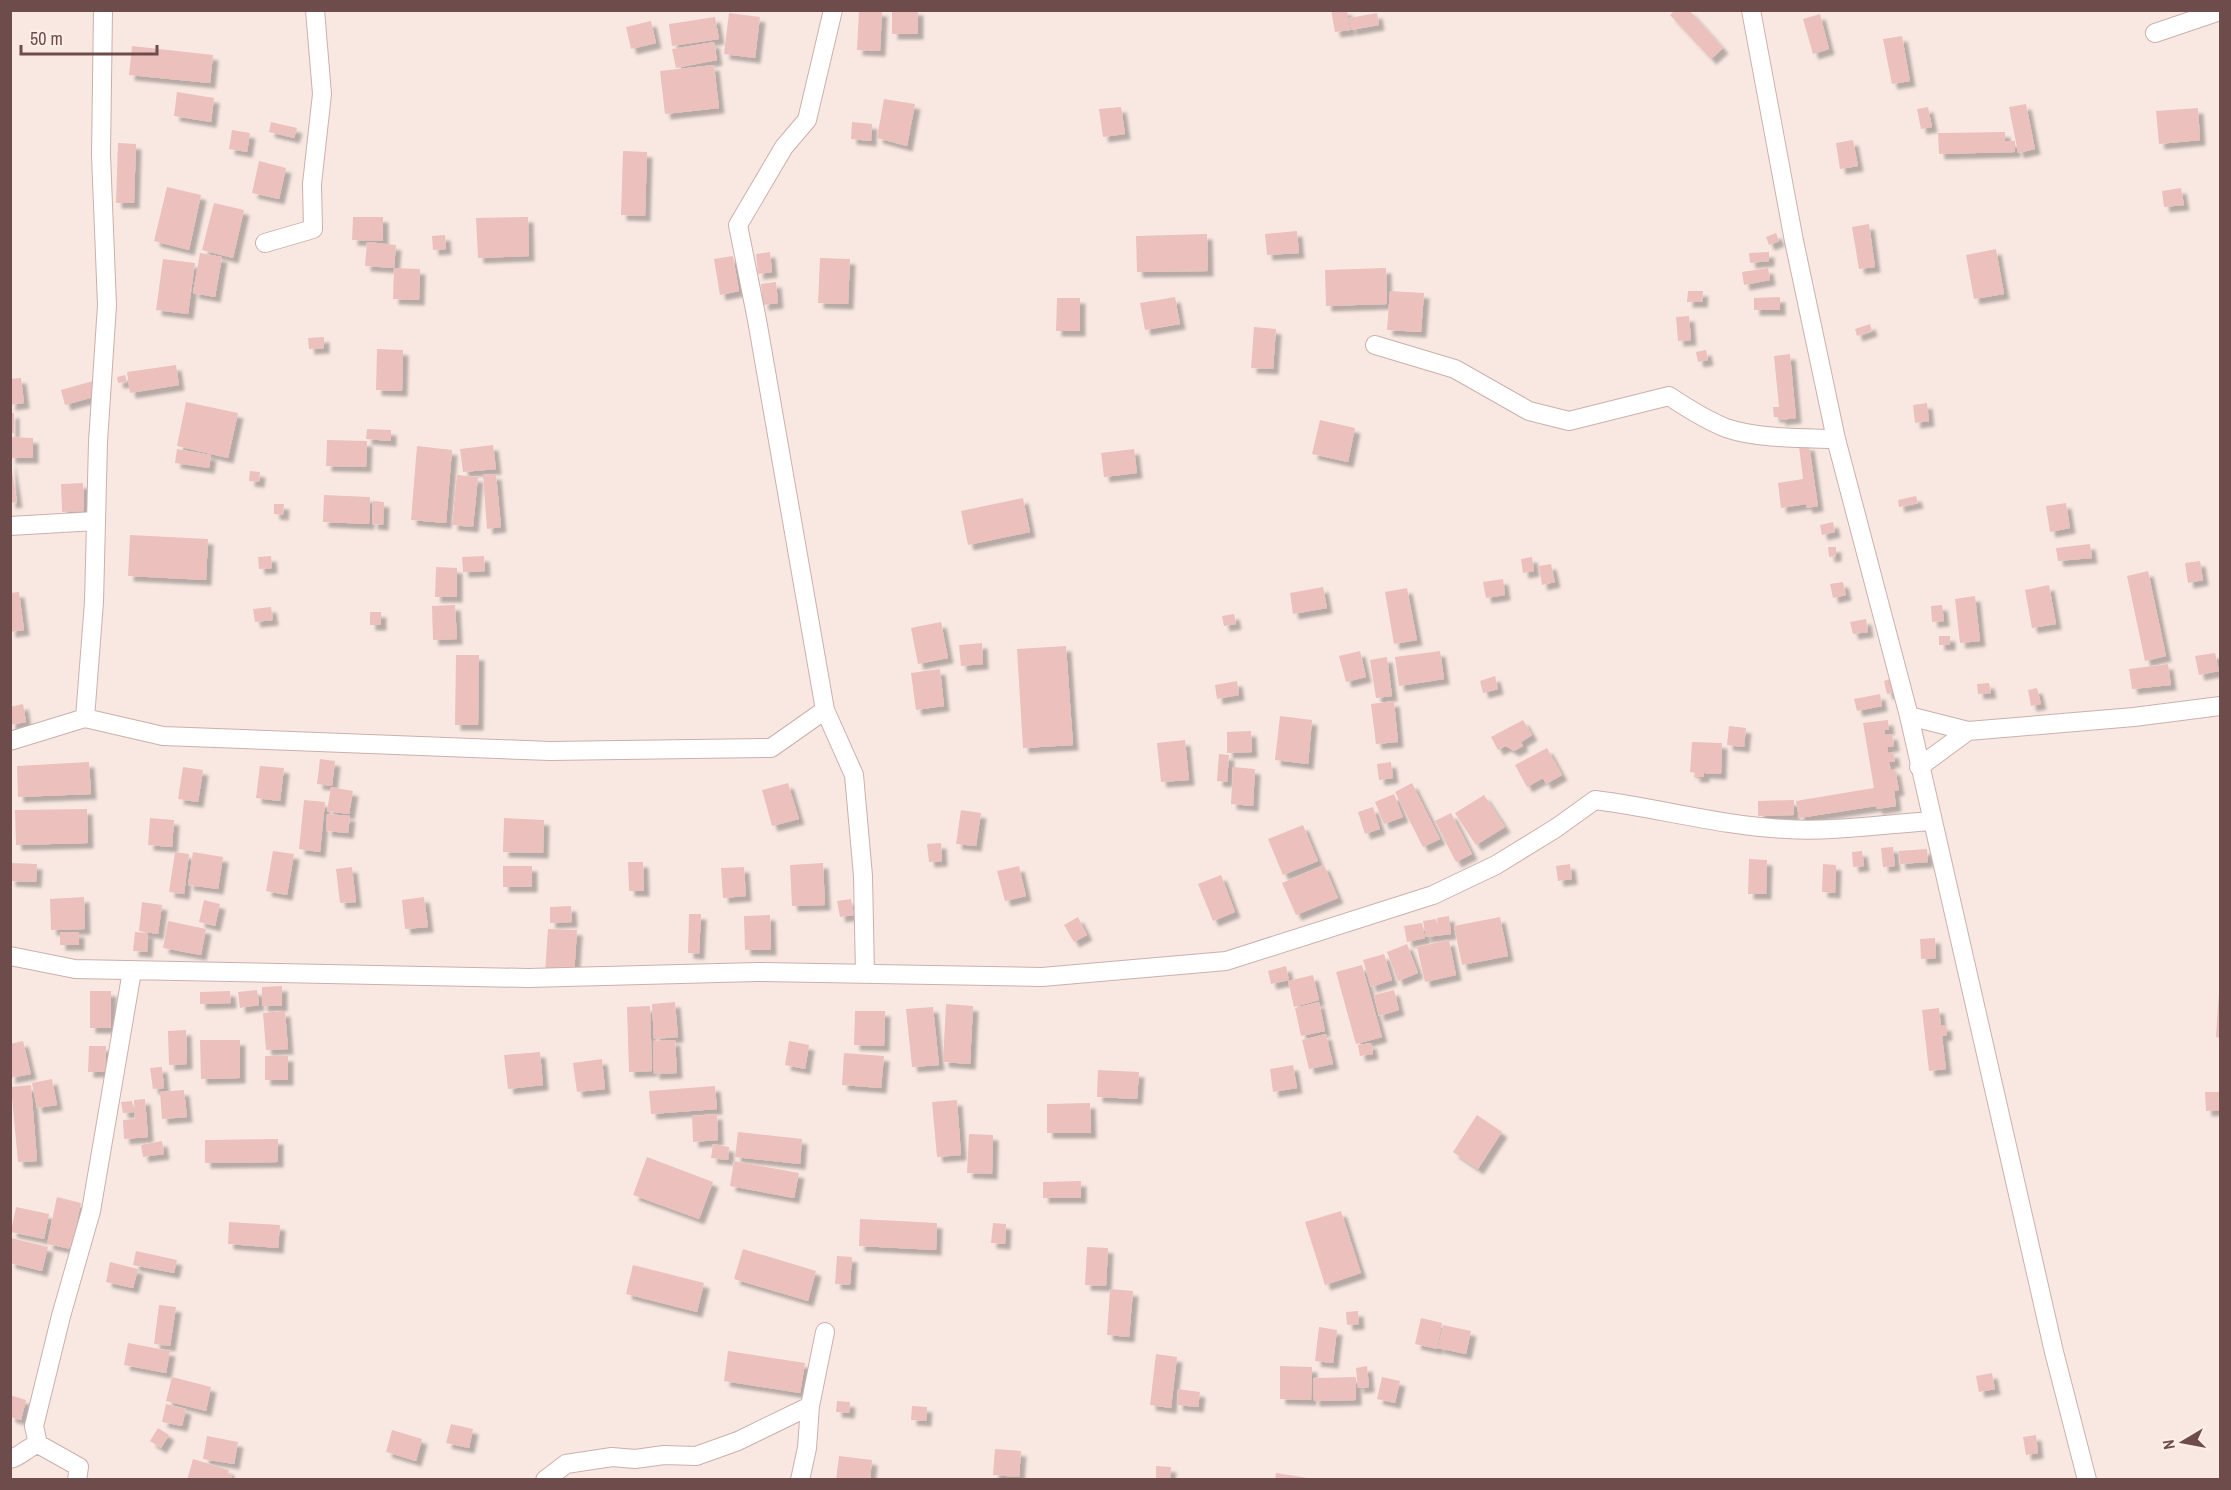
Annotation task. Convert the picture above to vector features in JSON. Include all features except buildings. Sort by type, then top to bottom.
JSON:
[{"type":"street","points":[[85,718],[94,603],[107,305],[101,155],[103,10]]},
{"type":"street","points":[[265,243],[313,229],[312,184],[322,94],[315,10]]},
{"type":"street","points":[[833,10],[807,120],[784,147],[738,225],[757,320],[825,710],[854,775],[863,876],[865,974]]},
{"type":"street","points":[[1751,11],[1794,241],[1836,439],[1909,716],[2054,1352],[2087,1479]]},
{"type":"street","points":[[2156,33],[2220,11]]},
{"type":"street","points":[[1375,345],[1455,369],[1529,411],[1569,421],[1670,396],[1695,413],[1727,428],[1782,437],[1836,439]]},
{"type":"street","points":[[10,526],[96,521]]},
{"type":"street","points":[[1909,716],[1968,730],[2134,717],[2220,706]]},
{"type":"street","points":[[10,741],[85,718],[163,736],[550,751],[771,748],[825,710]]},
{"type":"street","points":[[1919,767],[1968,730]]},
{"type":"street","points":[[10,956],[75,969],[132,971],[528,978],[757,972],[1042,977],[1226,961],[1433,895],[1496,865],[1556,828],[1595,800],[1641,806],[1716,822],[1788,830],[1932,821]]},
{"type":"street","points":[[38,1444],[34,1426],[61,1316],[91,1211],[117,1046],[132,971]]},
{"type":"street","points":[[800,1479],[807,1448],[810,1406],[825,1332]]},
{"type":"street","points":[[545,1479],[566,1464],[612,1457],[696,1456],[738,1441],[810,1406]]},
{"type":"street","points":[[10,1459],[15,1458],[26,1448],[38,1444],[79,1467],[76,1479]]}]
